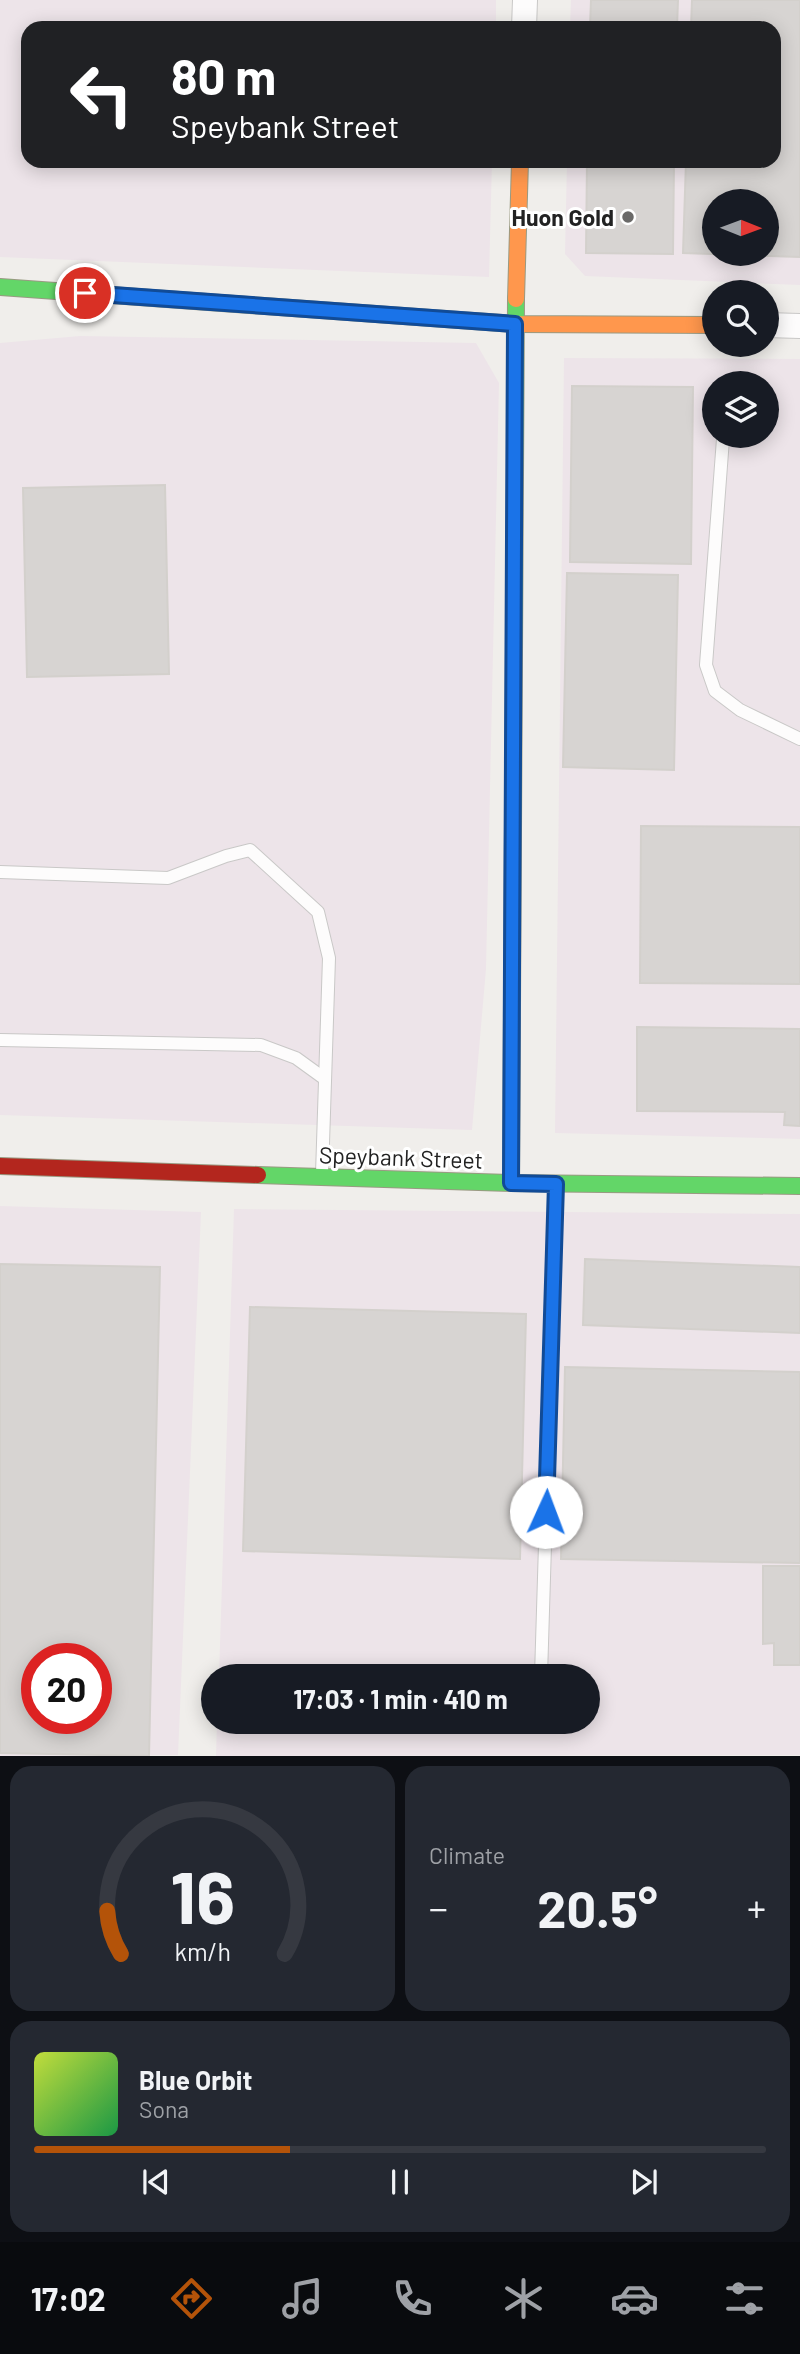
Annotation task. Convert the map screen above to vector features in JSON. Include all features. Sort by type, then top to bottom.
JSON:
[{"type":"street","points":[[524,21],[525,0]]},
{"type":"street","points":[[511,1183],[515,324],[520,168]]},
{"type":"street","points":[[0,287],[515,324],[702,325]]},
{"type":"street","points":[[779,326],[800,326]]},
{"type":"street","name":"Speybank Street","points":[[0,1166],[511,1183],[800,1186]]},
{"type":"lane","points":[[722,448],[706,665],[715,691],[740,710],[800,738]]},
{"type":"lane","points":[[0,872],[168,878],[250,850],[318,912],[329,958],[322,1178]]},
{"type":"lane","points":[[0,1040],[261,1045],[296,1058],[325,1079]]},
{"type":"lane","points":[[541,1664],[556,1184]]},
{"type":"shaded area","points":[[0,0],[496,0],[496,21],[21,21],[21,168],[492,168],[489,277],[0,257]]},
{"type":"shaded area","points":[[571,0],[800,0],[800,285],[779,284],[779,280],[702,281],[585,276],[565,254],[567,168],[781,168],[781,21],[570,21]]},
{"type":"shaded area","points":[[80,336],[476,343],[499,383],[486,969],[472,1130],[0,1115],[0,343]]},
{"type":"shaded area","points":[[564,358],[800,359],[800,1139],[555,1133]]},
{"type":"shaded area","points":[[0,1206],[201,1212],[178,1755],[0,1756]]},
{"type":"shaded area","points":[[234,1209],[800,1214],[800,1755],[216,1756],[217,1734],[600,1734],[600,1664],[219,1664]]},
{"type":"building","points":[[591,0],[678,0],[677,21],[590,21]]},
{"type":"building","points":[[692,0],[800,0],[800,257],[779,256],[779,189],[702,189],[702,254],[683,253],[686,168],[781,168],[781,21],[691,21]]},
{"type":"building","points":[[587,168],[674,168],[673,254],[586,253]]},
{"type":"building","points":[[572,386],[693,387],[691,564],[570,562]]},
{"type":"building","points":[[165,485],[169,674],[27,677],[23,488]]},
{"type":"building","points":[[567,573],[678,575],[674,770],[563,767]]},
{"type":"building","points":[[641,826],[800,827],[800,984],[640,983]]},
{"type":"building","points":[[637,1027],[800,1029],[800,1126],[784,1125],[785,1112],[637,1111]]},
{"type":"building","points":[[585,1259],[800,1267],[800,1333],[583,1325]]},
{"type":"building","points":[[0,1264],[160,1267],[149,1756],[0,1753]]},
{"type":"building","points":[[250,1307],[526,1314],[520,1559],[243,1551]]},
{"type":"building","points":[[565,1367],[800,1372],[800,1563],[561,1559]]},
{"type":"building","points":[[763,1566],[800,1566],[800,1665],[774,1665],[774,1643],[763,1644]]},
{"type":"traffic: fast","points":[[0,287],[473,321]]},
{"type":"traffic: fast","points":[[511,1183],[516,299]]},
{"type":"traffic: fast","points":[[258,1175],[511,1183],[800,1186]]},
{"type":"traffic: slow","points":[[516,299],[520,168]]},
{"type":"traffic: slow","points":[[473,321],[515,324],[702,325]]},
{"type":"traffic: jam","points":[[0,1166],[258,1175]]},
{"type":"place","name":"Huon Gold","points":[[628,217]]},
{"type":"route","points":[[85,293],[515,324],[511,1183],[556,1184],[546,1512]]}]
